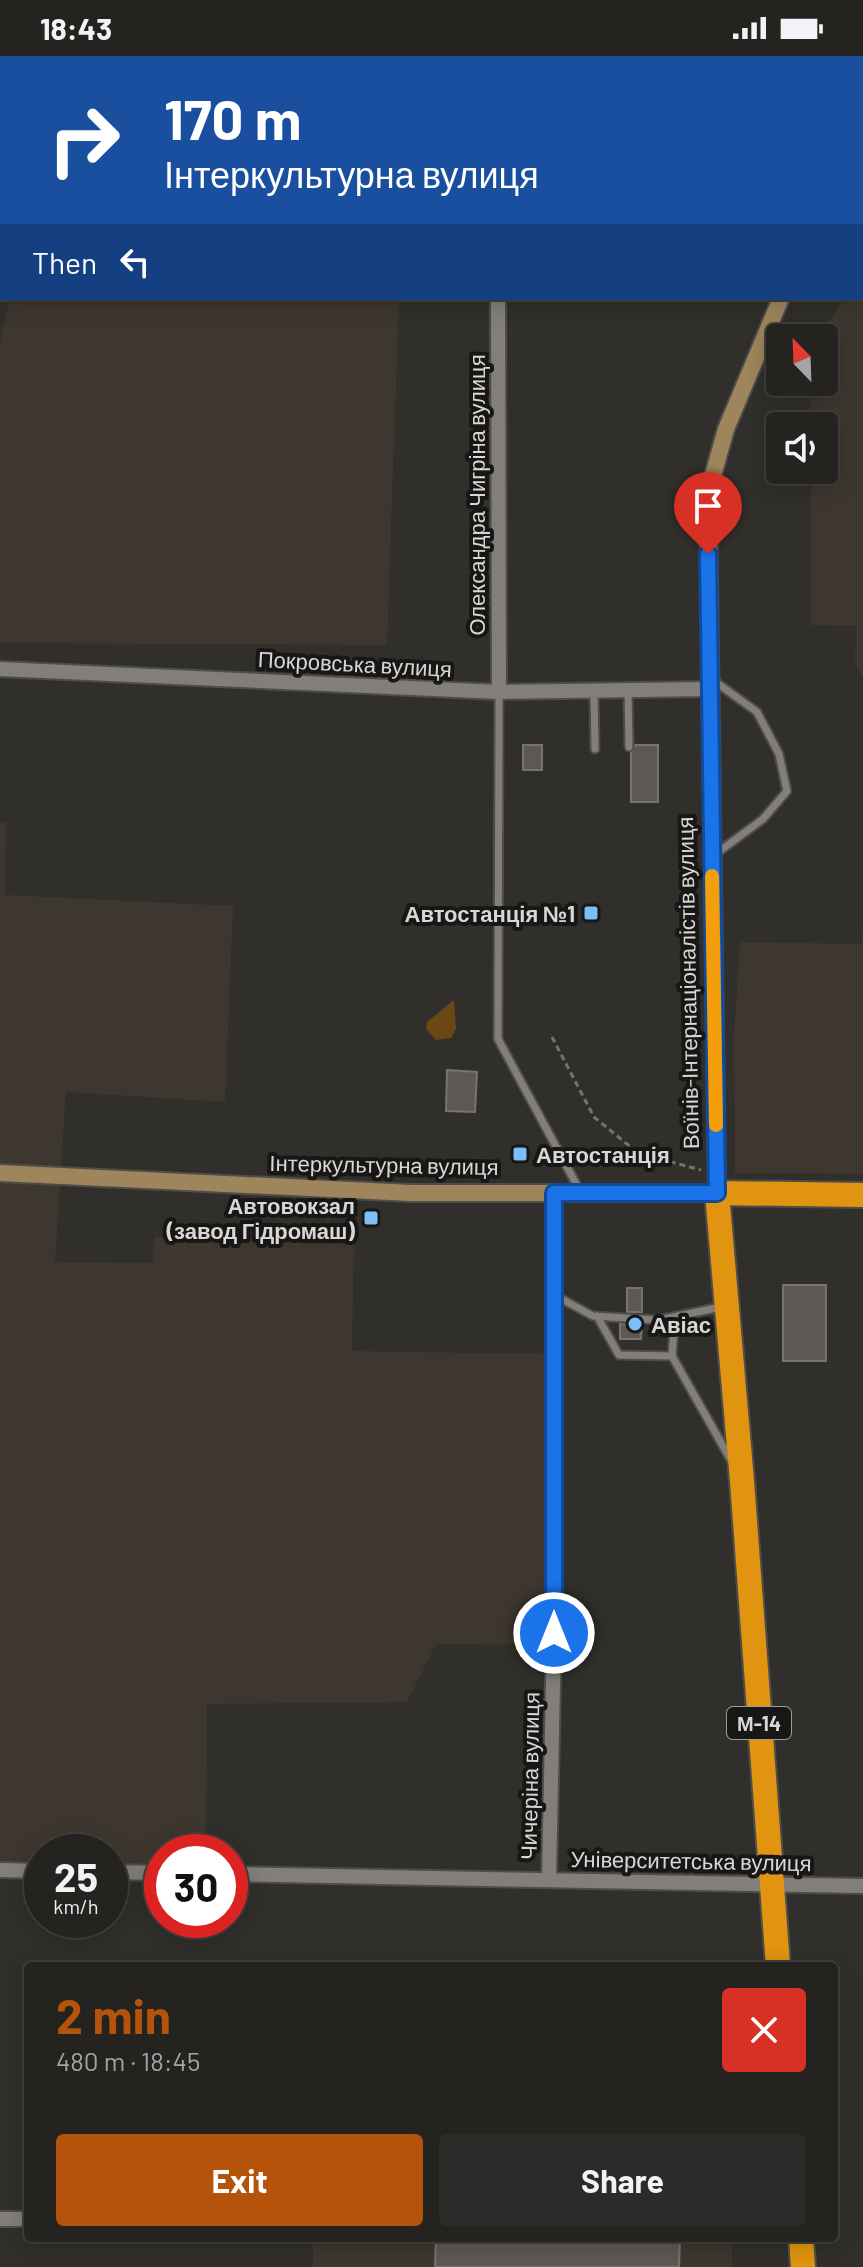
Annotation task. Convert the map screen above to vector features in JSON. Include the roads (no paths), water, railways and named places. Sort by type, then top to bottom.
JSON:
[{"type":"highway","name":"Інтеркультурна вулиця","points":[[716,1183],[863,1195]]},
{"type":"highway","name":"Воїнів-Інтернаціоналістів вулиця","points":[[716,1183],[742,1481],[778,1962]]},
{"type":"highway","points":[[801,2242],[803,2267]]},
{"type":"main road","name":"Воїнів-Інтернаціоналістів вулиця","points":[[716,1183],[708,493],[726,429],[780,300]]},
{"type":"main road","name":"Інтеркультурна вулиця","points":[[0,1173],[411,1193],[581,1193],[716,1183]]},
{"type":"street","name":"Олександра Чигріна вулиця","points":[[498,300],[499,692]]},
{"type":"street","name":"Покровська вулиця","points":[[0,669],[499,692],[628,690],[709,683]]},
{"type":"street","name":"Чичеріна вулиця","points":[[549,1878],[554,1193]]},
{"type":"street","points":[[0,1870],[24,1871]]},
{"type":"street","name":"Університетська вулиця","points":[[248,1874],[549,1878],[669,1885],[863,1886]]},
{"type":"street","points":[[0,2219],[24,2219]]},
{"type":"lane","points":[[709,683],[757,712],[779,754],[787,791],[763,819],[711,858]]},
{"type":"lane","points":[[628,690],[629,747]]},
{"type":"lane","points":[[594,691],[595,749]]},
{"type":"lane","points":[[499,692],[498,1039],[581,1193]]},
{"type":"lane","points":[[554,1295],[597,1316],[658,1320],[727,1306]]},
{"type":"lane","points":[[597,1316],[619,1355],[672,1356]]},
{"type":"lane","points":[[675,1317],[672,1356],[742,1481]]},
{"type":"place","name":"Автостанція №1","points":[[591,913]]},
{"type":"place","name":"Автостанція","points":[[520,1154]]},
{"type":"place","name":"Автовокзал (завод Гідромаш)","points":[[371,1218]]},
{"type":"place","name":"Авіас","points":[[635,1324]]}]
